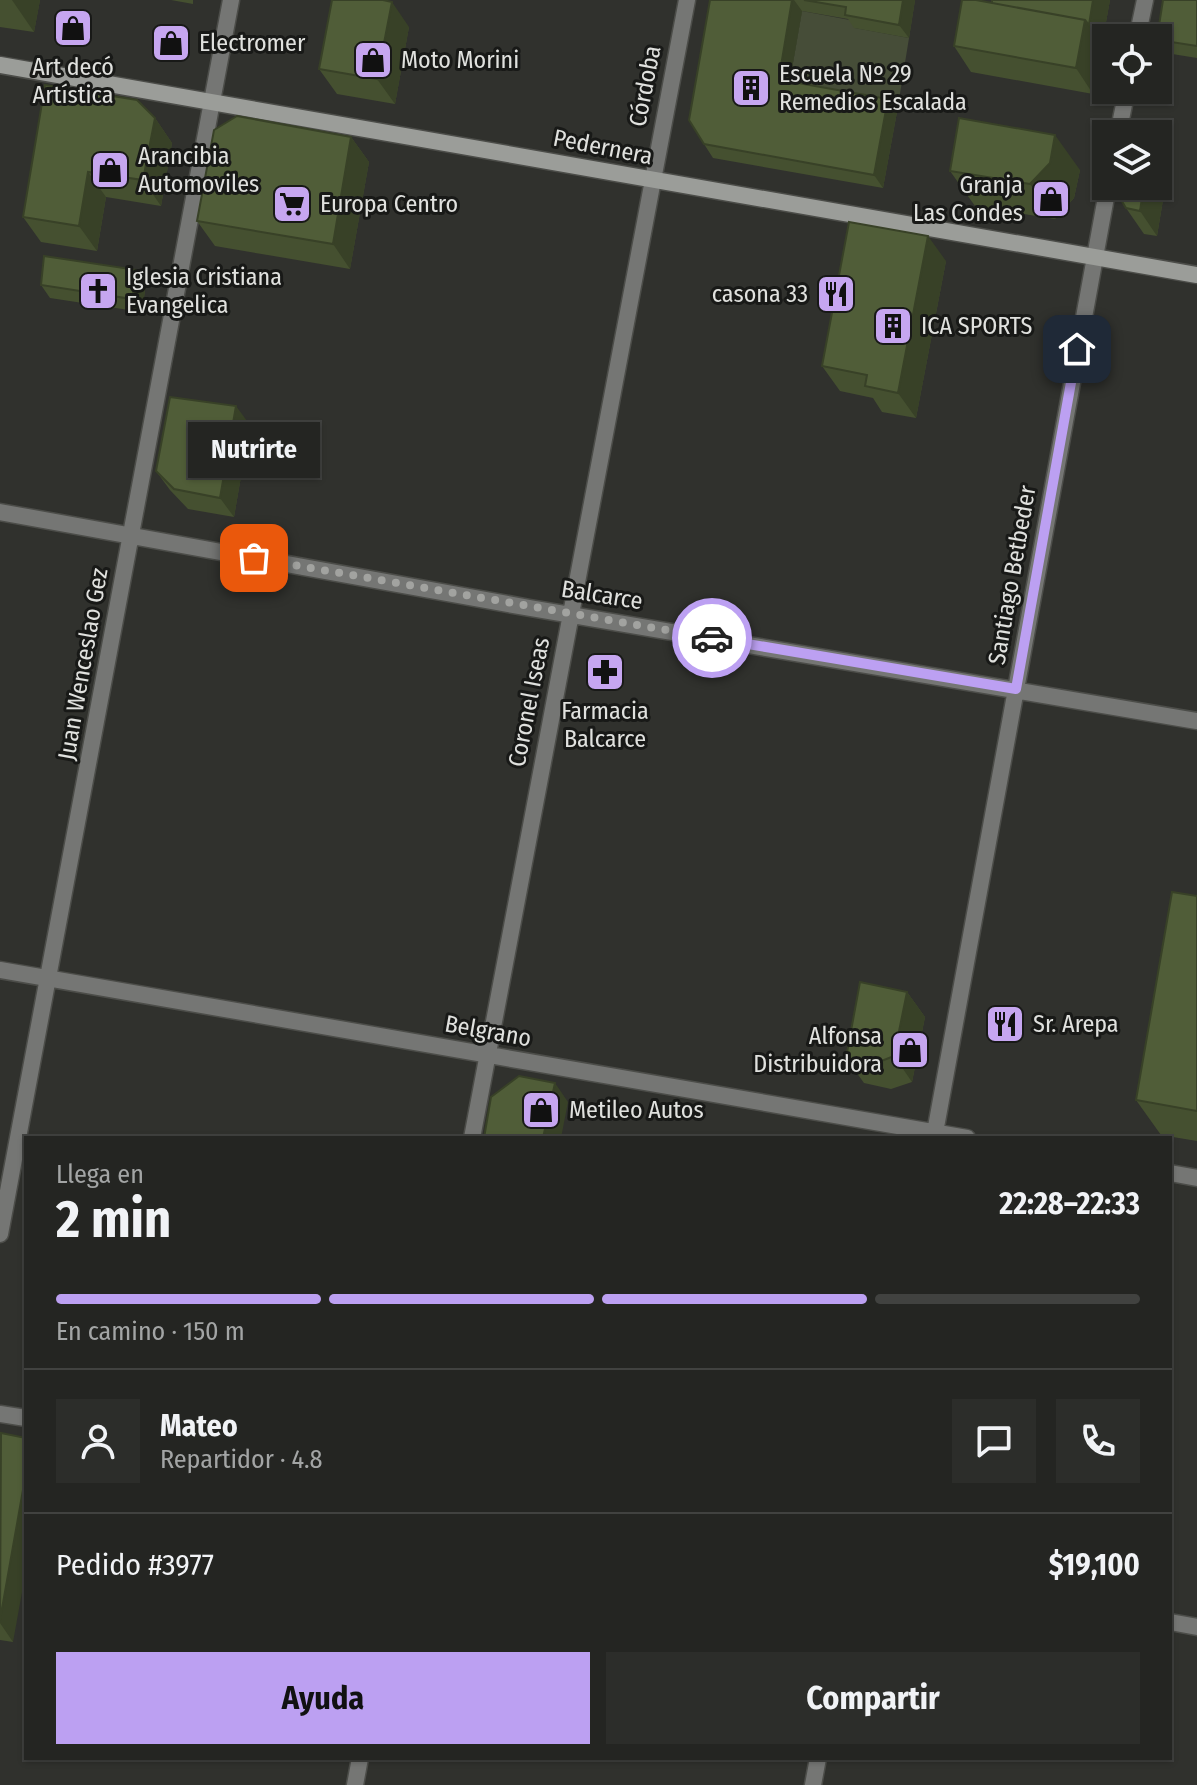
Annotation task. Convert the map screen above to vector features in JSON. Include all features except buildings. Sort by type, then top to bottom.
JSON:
[{"type":"street","name":"Juan Wenceslao Gez","points":[[0,1234],[231,0]]},
{"type":"street","name":"Córdoba","points":[[651,181],[687,0]]},
{"type":"street","points":[[1140,24],[1145,0]]},
{"type":"street","name":"Pedernera","points":[[0,65],[1197,275]]},
{"type":"street","name":"Coronel Iseas","points":[[472,1136],[651,181]]},
{"type":"street","name":"Santiago Betbeder","points":[[935,1135],[1105,200]]},
{"type":"street","name":"Balcarce","points":[[0,512],[570,614],[1197,721]]},
{"type":"street","name":"Belgrano","points":[[0,970],[935,1135]]},
{"type":"street","points":[[1172,1173],[1197,1178]]},
{"type":"street","points":[[0,1414],[24,1418]]},
{"type":"street","points":[[1172,1622],[1197,1627]]},
{"type":"street","points":[[355,1785],[360,1760]]},
{"type":"street","points":[[813,1785],[818,1760]]},
{"type":"green space","points":[[802,11],[855,21],[855,28],[909,38],[897,112],[802,96],[790,80]]},
{"type":"way so far","points":[[254,558],[712,638]]},
{"type":"place","name":"Art decó Artística","points":[[73,28]]},
{"type":"place","name":"Electromer","points":[[171,43]]},
{"type":"place","name":"Moto Morini","points":[[373,60]]},
{"type":"place","name":"Escuela Nº 29 Remedios Escalada","points":[[751,88]]},
{"type":"place","name":"Arancibia Automoviles","points":[[110,170]]},
{"type":"place","name":"Granja Las Condes","points":[[1051,199]]},
{"type":"place","name":"Europa Centro","points":[[292,204]]},
{"type":"place","name":"Iglesia Cristiana Evangelica","points":[[98,291]]},
{"type":"place","name":"casona 33","points":[[836,294]]},
{"type":"place","name":"ICA SPORTS","points":[[893,326]]},
{"type":"place","name":"Nutrirte","points":[[254,558]]},
{"type":"place","name":"Farmacia Balcarce","points":[[605,672]]},
{"type":"place","name":"Sr. Arepa","points":[[1005,1024]]},
{"type":"place","name":"Alfonsa Distribuidora","points":[[910,1050]]},
{"type":"place","name":"Metileo Autos","points":[[541,1110]]},
{"type":"route","points":[[712,638],[1016,689],[1077,349]]}]
